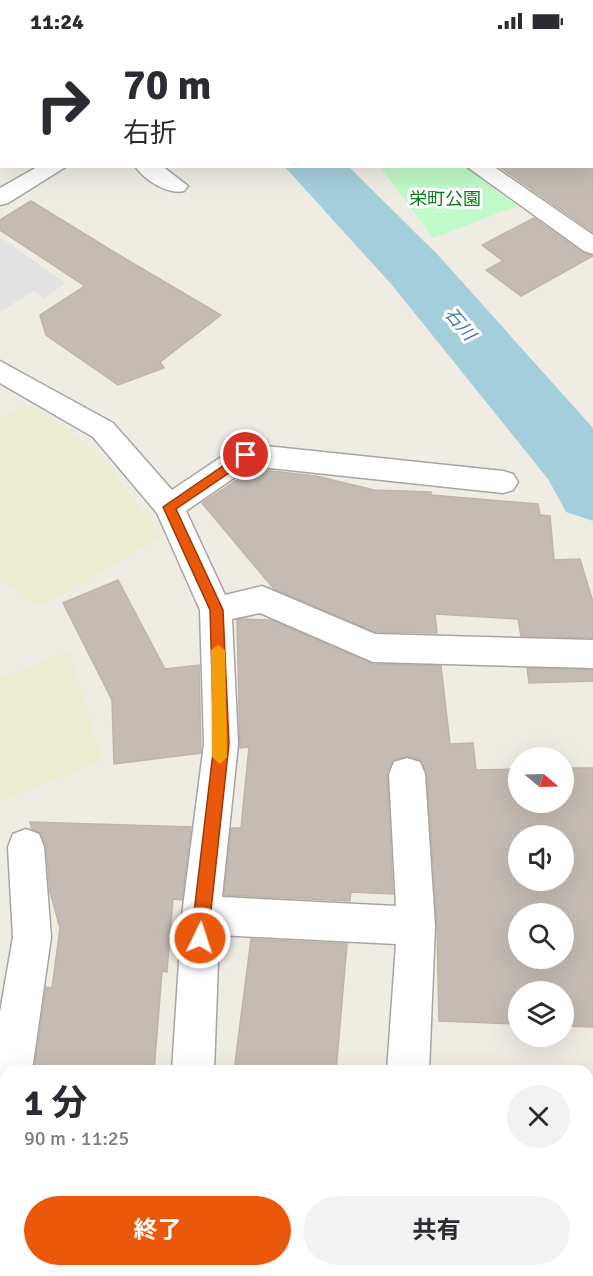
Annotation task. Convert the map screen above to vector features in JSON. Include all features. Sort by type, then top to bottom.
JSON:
[{"type":"street","points":[[0,198],[52,168]]},
{"type":"street","points":[[149,168],[176,186]]},
{"type":"street","points":[[480,168],[593,246]]},
{"type":"street","points":[[0,371],[103,430],[169,507],[216,610],[221,744],[201,915],[193,1065]]},
{"type":"street","points":[[169,507],[246,455],[398,473],[503,482]]},
{"type":"street","points":[[216,610],[262,599],[373,648],[593,654]]},
{"type":"street","points":[[407,774],[416,926],[408,1065]]},
{"type":"street","points":[[12,1065],[32,937],[26,847]]},
{"type":"street","points":[[201,915],[416,926]]},
{"type":"green space","name":"栄町公園","points":[[381,168],[467,168],[517,206],[433,238]]},
{"type":"green space","points":[[25,404],[60,424],[101,456],[161,537],[40,607],[0,580],[0,420]]},
{"type":"green space","points":[[69,651],[102,760],[0,802],[0,679]]},
{"type":"shaded area","points":[[2,238],[65,283],[45,298],[33,291],[0,312],[0,240]]},
{"type":"building","points":[[501,168],[593,168],[593,232]]},
{"type":"building","points":[[31,201],[221,315],[160,362],[164,368],[118,385],[46,335],[40,315],[85,286],[0,230],[0,220]]},
{"type":"building","points":[[534,218],[583,253],[593,256],[521,296],[486,270],[503,261],[482,245]]},
{"type":"building","points":[[254,469],[316,476],[374,490],[431,492],[431,495],[538,504],[540,515],[550,516],[554,560],[580,559],[593,602],[593,638],[521,636],[518,619],[435,614],[437,633],[375,632],[274,589],[202,503]]},
{"type":"building","points":[[118,580],[165,669],[199,665],[201,753],[114,764],[112,700],[63,603]]},
{"type":"building","points":[[237,620],[271,620],[372,664],[441,666],[450,744],[473,743],[476,770],[508,769],[508,813],[574,813],[574,768],[593,768],[593,1027],[574,1026],[574,981],[508,981],[508,1024],[439,1021],[437,926],[427,774],[421,760],[408,756],[393,760],[387,773],[393,894],[351,892],[350,901],[224,895],[231,828],[241,828],[249,747],[240,748]]},
{"type":"building","points":[[527,668],[593,670],[593,681],[529,683]]},
{"type":"building","points":[[30,822],[191,827],[182,900],[173,899],[167,972],[162,971],[154,1065],[35,1065],[46,987],[52,988],[60,928],[50,892],[46,846],[41,833],[32,829]]},
{"type":"building","points":[[251,939],[347,944],[337,1065],[235,1065]]},
{"type":"waterway","name":"石川","points":[[316,168],[415,270],[579,463],[593,491]]},
{"type":"slow traffic","points":[[218,650],[220,757]]},
{"type":"route","points":[[200,938],[221,744],[216,610],[169,507],[246,455]]}]
